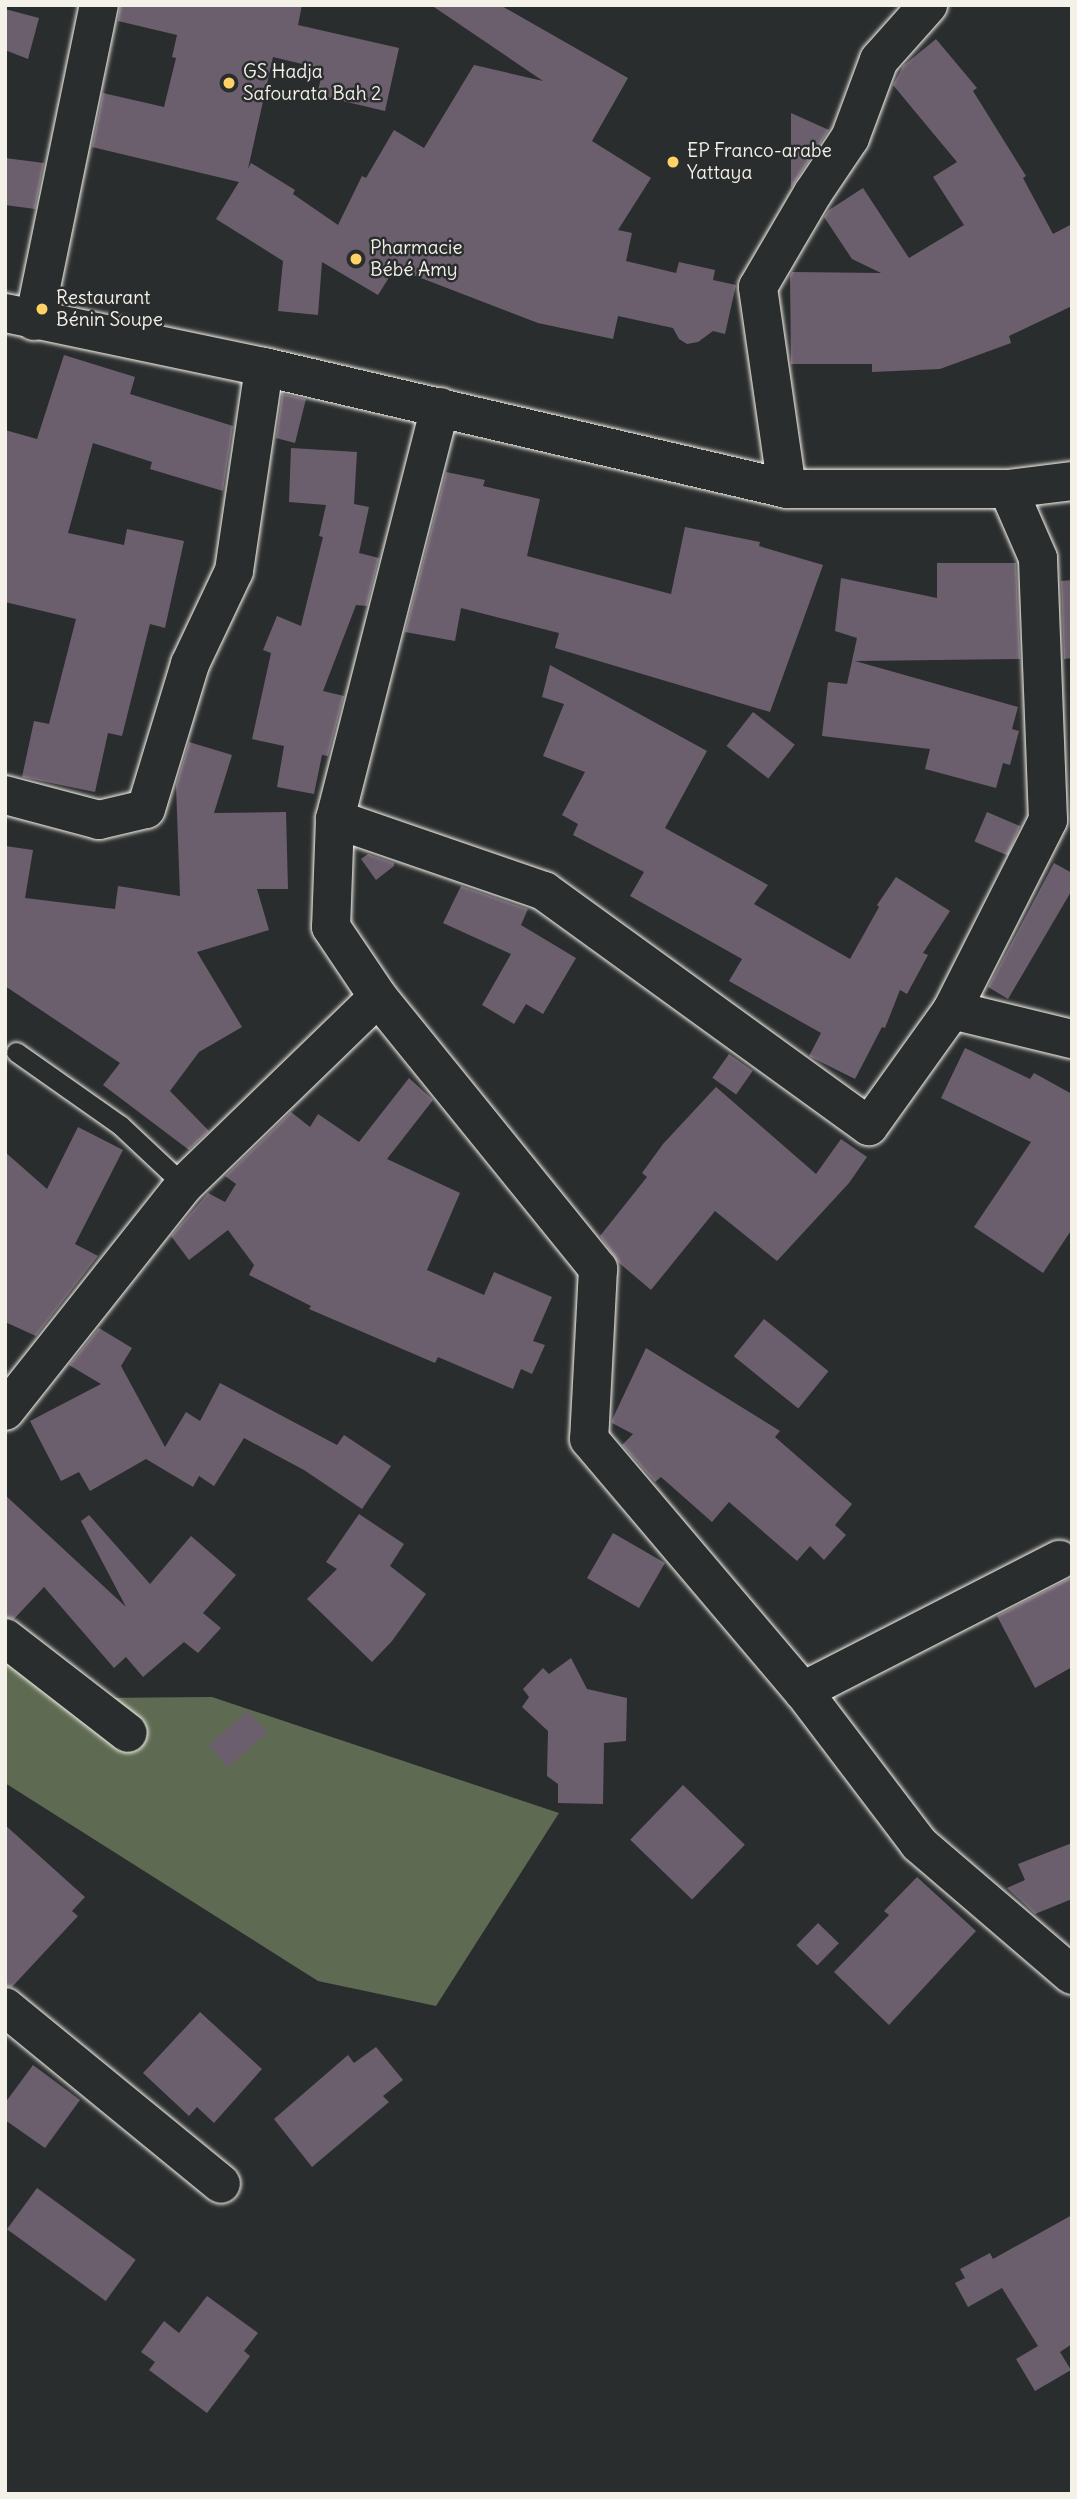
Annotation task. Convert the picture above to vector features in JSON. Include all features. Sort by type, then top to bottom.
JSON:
[{"type":"street","points":[[99,5],[20,317],[264,367],[787,489],[1008,489],[1072,481]]},
{"type":"street","points":[[787,489],[758,287],[813,193],[850,138],[879,60],[928,5]]},
{"type":"street","points":[[5,795],[99,820],[146,809],[190,664],[234,571],[264,367]]},
{"type":"street","points":[[440,407],[335,819],[331,927],[378,997],[598,1269],[589,1440],[803,1691],[919,1844],[1072,1975]]},
{"type":"street","points":[[335,819],[544,891],[869,1126],[952,1010],[1048,820],[1038,558],[1008,489]]},
{"type":"street","points":[[5,1411],[184,1185],[378,997]]},
{"type":"street","points":[[952,1010],[1072,1039]]},
{"type":"street","points":[[803,1691],[1059,1560]]},
{"type":"street","points":[[5,1638],[128,1733]]},
{"type":"street","points":[[5,2007],[222,2185]]},
{"type":"lane","points":[[16,1052],[121,1125],[184,1185]]},
{"type":"green space","points":[[5,1638],[93,1698],[212,1697],[559,1813],[436,2006],[318,1981],[5,1783]]},
{"type":"building","points":[[120,5],[302,5],[298,25],[399,48],[385,111],[317,95],[323,69],[273,57],[248,169],[251,163],[295,190],[293,194],[338,225],[362,176],[366,178],[394,130],[424,148],[474,65],[543,81],[431,5],[500,5],[628,78],[592,141],[651,178],[618,230],[632,233],[626,261],[676,273],[679,262],[715,270],[713,280],[736,285],[725,334],[713,331],[698,342],[687,344],[679,339],[673,328],[618,316],[613,339],[538,323],[395,268],[378,295],[322,262],[318,315],[278,311],[283,261],[216,219],[239,182],[92,147],[103,93],[164,107],[176,58],[172,57],[177,35],[118,21]]},
{"type":"building","points":[[5,9],[39,18],[28,59],[5,50]]},
{"type":"building","points":[[936,39],[977,88],[973,91],[1026,176],[1023,178],[1053,234],[1072,224],[1072,306],[1009,336],[1011,343],[940,369],[872,372],[872,364],[791,364],[792,272],[881,273],[852,259],[824,217],[829,210],[863,188],[909,258],[964,225],[933,177],[957,162],[893,85],[903,66]]},
{"type":"building","points":[[791,113],[829,130],[791,188]]},
{"type":"building","points":[[5,158],[44,163],[35,209],[5,205]]},
{"type":"building","points":[[64,355],[135,377],[130,394],[233,426],[223,491],[150,469],[152,462],[93,443],[68,533],[124,545],[127,529],[184,541],[165,628],[150,624],[122,736],[108,733],[95,792],[22,777],[34,721],[49,724],[76,619],[5,602],[5,430],[37,439]]},
{"type":"building","points":[[282,394],[306,399],[295,443],[276,438]]},
{"type":"building","points":[[291,448],[357,452],[354,504],[369,507],[359,553],[379,558],[367,606],[356,605],[323,691],[344,696],[328,756],[322,755],[314,794],[277,787],[284,746],[252,739],[271,653],[263,650],[277,616],[301,626],[323,537],[319,536],[326,505],[289,502]]},
{"type":"building","points":[[446,472],[485,480],[483,486],[540,499],[527,556],[671,594],[685,527],[760,542],[759,546],[823,565],[770,712],[555,648],[559,633],[461,608],[455,641],[405,632]]},
{"type":"building","points":[[937,563],[1016,563],[1020,659],[855,661],[1018,707],[1012,729],[1019,731],[1010,765],[1003,763],[996,788],[925,769],[930,749],[822,736],[828,682],[847,684],[857,638],[835,631],[841,578],[937,598]]},
{"type":"building","points":[[1072,580],[1072,658],[1064,659],[1061,581]]},
{"type":"building","points":[[550,665],[707,751],[665,828],[768,885],[754,904],[850,959],[879,907],[877,905],[896,877],[950,911],[923,953],[928,955],[907,994],[900,990],[885,1028],[882,1027],[855,1079],[809,1056],[821,1033],[729,981],[742,959],[630,896],[644,872],[573,835],[578,824],[562,815],[585,772],[543,756],[564,704],[542,697]]},
{"type":"building","points":[[753,712],[795,745],[768,779],[727,746]]},
{"type":"building","points":[[189,742],[232,755],[214,813],[286,812],[288,889],[257,889],[269,930],[197,952],[242,1027],[199,1052],[170,1091],[209,1131],[189,1150],[103,1085],[120,1063],[5,986],[5,846],[33,850],[25,898],[115,909],[118,886],[180,896],[176,785]]},
{"type":"building","points":[[987,812],[1020,826],[1008,856],[974,841]]},
{"type":"building","points":[[368,854],[394,863],[394,866],[376,880],[361,859]]},
{"type":"building","points":[[1054,863],[1072,873],[1072,890],[1008,999],[988,987]]},
{"type":"building","points":[[461,886],[528,909],[521,925],[576,958],[543,1014],[526,1004],[514,1024],[482,1005],[511,954],[443,923]]},
{"type":"building","points":[[965,1048],[1030,1079],[1034,1073],[1072,1094],[1072,1229],[1043,1273],[974,1227],[1031,1142],[941,1098]]},
{"type":"building","points":[[729,1054],[753,1071],[736,1094],[712,1078]]},
{"type":"building","points":[[409,1078],[433,1100],[387,1159],[460,1193],[427,1270],[484,1295],[494,1272],[552,1297],[533,1341],[545,1345],[532,1374],[521,1369],[513,1389],[438,1357],[435,1363],[309,1309],[311,1306],[249,1275],[254,1265],[228,1230],[189,1260],[171,1236],[208,1193],[225,1202],[236,1184],[225,1176],[291,1112],[310,1127],[318,1114],[359,1142]]},
{"type":"building","points":[[716,1087],[816,1174],[841,1139],[867,1157],[849,1183],[777,1261],[715,1211],[651,1290],[618,1262],[600,1236],[647,1177],[642,1173],[663,1144]]},
{"type":"building","points":[[78,1127],[123,1150],[75,1244],[98,1256],[36,1336],[5,1322],[5,1152],[47,1189]]},
{"type":"building","points":[[764,1319],[829,1371],[798,1409],[734,1356]]},
{"type":"building","points":[[99,1328],[132,1348],[121,1366],[165,1447],[186,1412],[200,1421],[220,1383],[337,1445],[344,1435],[391,1466],[362,1509],[304,1470],[244,1438],[214,1486],[199,1476],[193,1487],[146,1459],[90,1491],[79,1472],[61,1481],[30,1421],[101,1384],[69,1365]]},
{"type":"building","points":[[646,1348],[780,1431],[775,1437],[852,1504],[835,1525],[846,1535],[824,1560],[810,1546],[797,1561],[729,1502],[712,1522],[661,1477],[655,1482],[622,1445],[633,1434],[612,1423],[612,1420]]},
{"type":"building","points":[[5,1495],[126,1607],[81,1521],[89,1515],[150,1584],[191,1536],[236,1575],[203,1613],[221,1628],[198,1653],[184,1642],[143,1677],[126,1657],[114,1668],[44,1587],[14,1619],[5,1617]]},
{"type":"building","points":[[359,1514],[404,1544],[390,1566],[426,1594],[392,1641],[372,1662],[307,1599],[337,1569],[326,1562]]},
{"type":"building","points":[[613,1533],[665,1563],[639,1608],[587,1578]]},
{"type":"building","points":[[1072,1577],[1072,1667],[1035,1688],[997,1616]]},
{"type":"building","points":[[571,1658],[587,1689],[627,1698],[626,1741],[604,1743],[603,1804],[558,1803],[558,1784],[547,1776],[548,1731],[522,1707],[529,1697],[523,1689],[543,1668],[549,1674]]},
{"type":"building","points":[[248,1711],[267,1733],[228,1767],[209,1745]]},
{"type":"building","points":[[683,1785],[745,1845],[692,1899],[630,1840]]},
{"type":"building","points":[[5,1825],[85,1897],[72,1911],[78,1916],[12,1987],[5,1986]]},
{"type":"building","points":[[1072,1843],[1072,1899],[1035,1914],[1007,1888],[1025,1880],[1018,1864]]},
{"type":"building","points":[[917,1877],[976,1931],[889,2025],[834,1972],[889,1915],[884,1911]]},
{"type":"building","points":[[818,1923],[839,1943],[817,1965],[796,1945]]},
{"type":"building","points":[[200,2012],[262,2069],[214,2123],[197,2107],[189,2116],[143,2073]]},
{"type":"building","points":[[376,2047],[403,2080],[383,2096],[389,2102],[312,2167],[274,2119],[348,2055],[354,2063]]},
{"type":"building","points":[[33,2065],[80,2100],[45,2148],[5,2120],[5,2103]]},
{"type":"building","points":[[37,2188],[136,2260],[106,2301],[7,2229]]},
{"type":"building","points":[[1072,2215],[1072,2344],[1060,2352],[1071,2370],[1035,2391],[1016,2359],[1038,2346],[1002,2288],[968,2307],[955,2283],[965,2278],[960,2269],[990,2253],[993,2259]]},
{"type":"building","points":[[207,2296],[258,2333],[244,2351],[250,2356],[207,2413],[149,2370],[155,2362],[141,2352],[164,2321],[179,2333]]},
{"type":"place","name":"GS Hadja Safourata Bah 2","points":[[229,83]]},
{"type":"place","name":"EP Franco-arabe Yattaya","points":[[673,162]]},
{"type":"place","name":"Pharmacie Bébé Amy","points":[[356,259]]},
{"type":"place","name":"Restaurant Bénin Soupe","points":[[42,309]]}]
